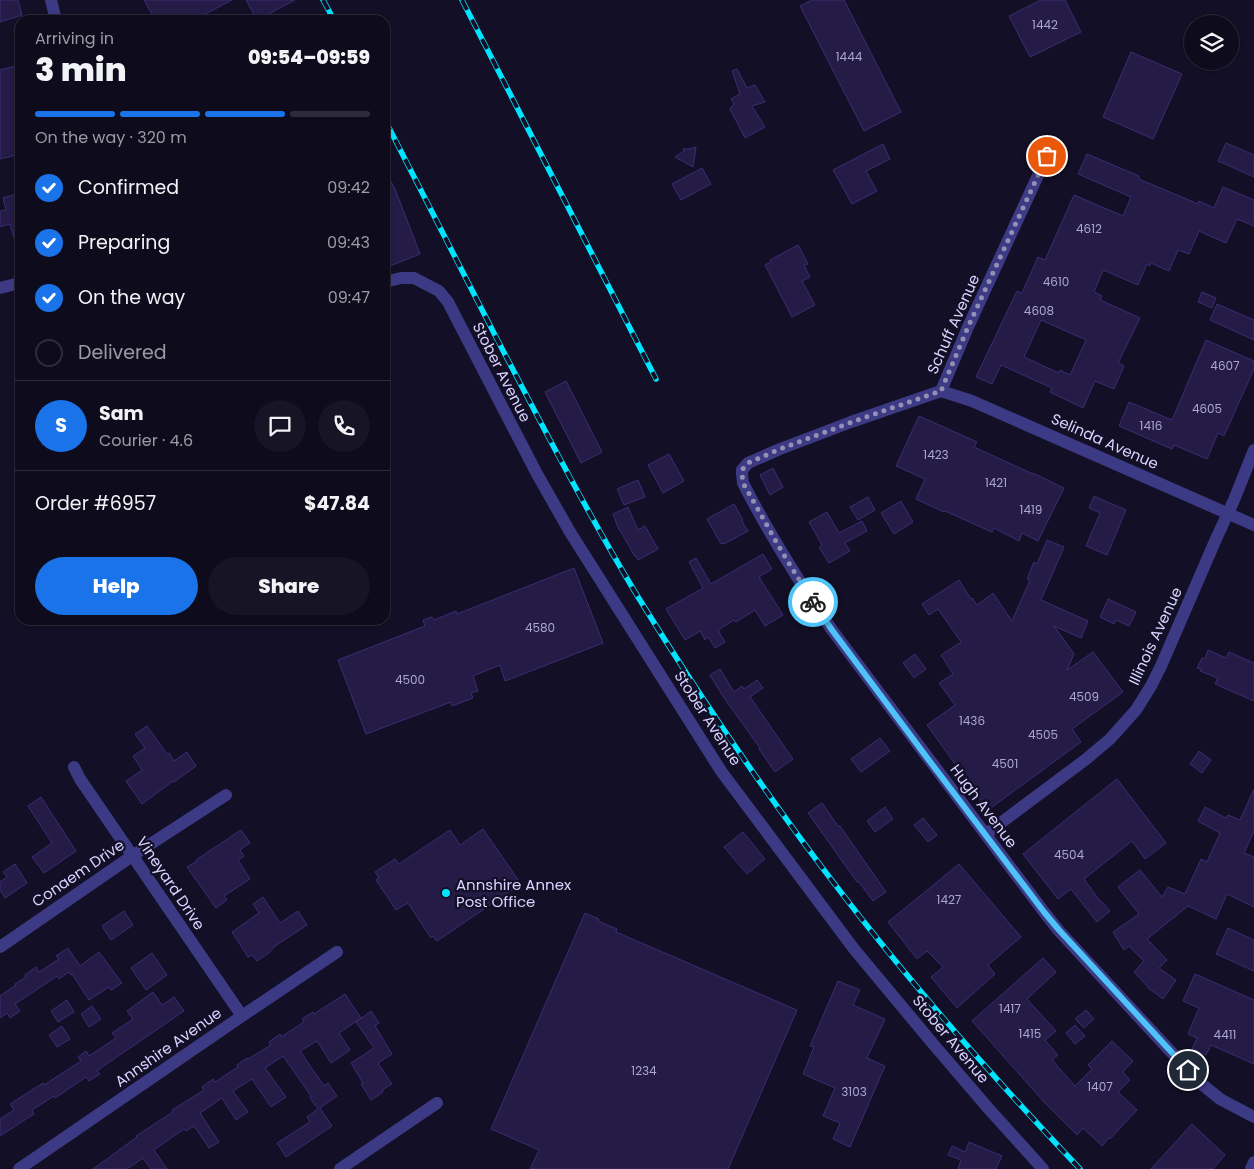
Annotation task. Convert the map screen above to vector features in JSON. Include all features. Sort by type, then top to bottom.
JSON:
[{"type":"street","points":[[51,0],[55,15]]},
{"type":"street","name":"Schuff Avenue","points":[[742,470],[748,463],[780,449],[941,391],[968,327],[1047,156]]},
{"type":"street","name":"Stober Avenue","points":[[390,281],[414,278],[440,291],[448,302],[537,474],[570,532],[721,771],[854,949],[1039,1167]]},
{"type":"street","points":[[0,288],[15,284]]},
{"type":"street","name":"Selinda Avenue","points":[[941,391],[972,401],[1254,525]]},
{"type":"street","name":"Illinois Avenue","points":[[986,834],[1085,760],[1110,739],[1136,710],[1161,666],[1254,450]]},
{"type":"street","name":"Hugh Avenue","points":[[742,470],[743,483],[782,552],[832,630],[1044,912],[1198,1081],[1212,1094],[1254,1117]]},
{"type":"street","name":"Vineyard Drive","points":[[74,767],[80,779],[242,1016]]},
{"type":"street","name":"Conaem Drive","points":[[0,947],[132,856],[226,795]]},
{"type":"street","name":"Annshire Avenue","points":[[19,1169],[337,952]]},
{"type":"street","points":[[340,1169],[437,1103]]},
{"type":"street","points":[[1251,1169],[1254,1162]]},
{"type":"building","points":[[0,0],[18,0],[22,15],[15,15],[15,17],[0,22]]},
{"type":"building","points":[[144,0],[232,0],[204,15],[152,15]]},
{"type":"building","points":[[246,0],[295,0],[266,15],[254,15]]},
{"type":"building","points":[[812,0],[844,0],[901,112],[864,131],[800,6]]},
{"type":"building","points":[[1041,0],[1065,0],[1081,32],[1030,57],[1009,16]]},
{"type":"building","points":[[1131,52],[1182,74],[1153,139],[1103,117]]},
{"type":"building","points":[[15,66],[15,155],[0,159],[0,70]]},
{"type":"building","points":[[737,69],[747,88],[755,85],[765,102],[752,106],[765,127],[745,138],[730,109],[734,104],[731,99],[740,94],[732,71]]},
{"type":"building","points":[[1226,143],[1254,155],[1254,177],[1218,161]]},
{"type":"building","points":[[883,144],[890,159],[866,171],[877,191],[852,204],[833,170]]},
{"type":"building","points":[[696,147],[693,167],[675,157],[684,151],[683,149]]},
{"type":"building","points":[[1087,154],[1198,204],[1199,201],[1214,208],[1223,187],[1254,200],[1254,226],[1237,219],[1226,243],[1199,231],[1189,254],[1178,250],[1169,271],[1151,263],[1150,266],[1147,264],[1138,285],[1103,270],[1094,292],[1102,296],[1100,300],[1140,318],[1118,363],[1124,366],[1114,389],[1095,381],[1083,408],[1050,392],[1052,388],[1001,365],[992,384],[976,377],[1017,291],[1022,293],[1038,257],[1045,260],[1074,195],[1123,216],[1131,197],[1078,174]],"holes":[[[1041,320],[1086,340],[1070,375],[1060,370],[1059,373],[1024,357]]]},
{"type":"building","points":[[702,168],[711,184],[681,200],[672,184]]},
{"type":"building","points":[[390,180],[395,189],[420,254],[390,266]]},
{"type":"building","points":[[15,194],[15,241],[10,224],[0,227],[0,211],[6,210],[3,198]]},
{"type":"building","points":[[798,245],[808,264],[804,265],[810,277],[802,281],[815,305],[792,317],[765,265],[771,262],[770,260]]},
{"type":"building","points":[[1202,292],[1216,298],[1212,308],[1198,302]]},
{"type":"building","points":[[1217,304],[1254,320],[1254,340],[1210,320]]},
{"type":"building","points":[[1206,340],[1254,361],[1254,369],[1224,436],[1218,433],[1207,459],[1174,445],[1172,449],[1119,426],[1129,402],[1172,420]]},
{"type":"building","points":[[566,381],[602,452],[581,463],[545,392]]},
{"type":"building","points":[[919,416],[977,442],[974,447],[1064,488],[1038,541],[1022,533],[1019,541],[994,528],[992,532],[916,499],[925,479],[896,466]]},
{"type":"building","points":[[669,454],[684,481],[663,493],[648,465]]},
{"type":"building","points":[[773,468],[783,487],[770,495],[760,475]]},
{"type":"building","points":[[638,480],[645,497],[624,505],[617,489]]},
{"type":"building","points":[[1094,496],[1126,510],[1107,555],[1086,546],[1100,513],[1089,508]]},
{"type":"building","points":[[868,497],[875,510],[858,520],[850,507]]},
{"type":"building","points":[[901,501],[913,522],[894,534],[881,513]]},
{"type":"building","points":[[734,504],[748,531],[721,544],[707,519]]},
{"type":"building","points":[[628,507],[638,530],[645,526],[658,549],[638,560],[619,530],[613,514]]},
{"type":"building","points":[[827,512],[839,533],[862,521],[867,531],[845,543],[850,551],[829,563],[819,547],[822,545],[809,522]]},
{"type":"building","points":[[1047,540],[1064,547],[1041,600],[1088,621],[1081,638],[1054,626],[1074,654],[1067,670],[1093,652],[1123,692],[1072,729],[1081,742],[988,810],[927,725],[955,705],[939,683],[953,674],[941,655],[961,642],[938,609],[929,615],[922,604],[959,580],[977,605],[993,593],[1012,621],[1030,580],[1027,579],[1034,562],[1037,564]]},
{"type":"building","points":[[763,554],[772,569],[759,577],[783,615],[765,626],[755,610],[736,622],[734,620],[718,630],[725,642],[715,648],[708,637],[705,640],[700,631],[685,640],[666,609],[703,588],[689,562],[696,558],[711,584]]},
{"type":"building","points":[[574,568],[603,643],[505,681],[500,665],[473,676],[478,691],[471,693],[473,698],[452,706],[451,702],[366,734],[338,660],[425,626],[423,620],[432,617],[434,620],[456,611],[457,614]]},
{"type":"building","points":[[1108,599],[1136,612],[1129,626],[1116,620],[1114,624],[1100,617]]},
{"type":"building","points":[[1208,650],[1226,658],[1229,652],[1254,663],[1254,701],[1215,684],[1218,678],[1197,668],[1202,658],[1205,659]]},
{"type":"building","points":[[915,654],[926,669],[914,678],[903,663]]},
{"type":"building","points":[[720,669],[734,692],[742,686],[744,689],[757,680],[763,688],[750,697],[793,759],[775,772],[710,675]]},
{"type":"building","points":[[147,726],[174,761],[187,752],[196,766],[142,804],[126,781],[142,770],[133,756],[145,748],[135,734]]},
{"type":"building","points":[[880,738],[890,751],[861,772],[851,759]]},
{"type":"building","points":[[1199,751],[1211,760],[1202,773],[1190,764]]},
{"type":"building","points":[[1117,779],[1166,843],[1145,859],[1132,841],[1084,879],[1110,911],[1097,922],[1071,889],[1058,899],[1023,854]]},
{"type":"building","points":[[1254,789],[1254,831],[1244,853],[1254,857],[1254,907],[1227,894],[1216,919],[1188,906],[1147,939],[1167,960],[1159,968],[1176,980],[1163,999],[1148,988],[1134,972],[1144,961],[1129,946],[1124,950],[1113,932],[1139,914],[1118,887],[1140,870],[1162,897],[1168,887],[1185,894],[1201,859],[1207,862],[1220,833],[1198,821],[1205,807],[1226,818],[1228,815],[1240,820]]},
{"type":"building","points":[[41,797],[76,851],[44,873],[32,857],[52,843],[28,806]]},
{"type":"building","points":[[822,803],[886,892],[873,901],[859,882],[857,882],[808,813]]},
{"type":"building","points":[[885,807],[893,819],[875,832],[867,821]]},
{"type":"building","points":[[923,818],[937,835],[928,842],[914,825]]},
{"type":"building","name":"Annshire Annex Post Office","points":[[483,829],[521,884],[437,941],[433,936],[431,938],[408,903],[396,910],[376,880],[379,878],[375,872],[395,859],[399,864],[450,830],[460,845]]},
{"type":"building","points":[[241,830],[250,843],[240,850],[244,856],[238,860],[250,879],[224,896],[227,900],[216,908],[187,867]]},
{"type":"building","points":[[743,832],[765,859],[747,874],[724,847]]},
{"type":"building","points":[[15,864],[27,883],[5,898],[0,890],[0,882],[7,877],[3,872]]},
{"type":"building","points":[[959,864],[1021,937],[988,965],[995,974],[957,1008],[931,977],[943,967],[927,951],[917,959],[888,922]]},
{"type":"building","points":[[263,897],[280,923],[298,911],[307,925],[275,946],[269,953],[257,961],[252,955],[248,957],[232,932],[259,913],[253,904]]},
{"type":"building","points":[[124,911],[133,925],[111,940],[102,926]]},
{"type":"building","points":[[585,913],[617,929],[616,932],[797,1010],[728,1169],[530,1169],[539,1150],[491,1129]]},
{"type":"building","points":[[1228,928],[1254,940],[1254,971],[1216,954]]},
{"type":"building","points":[[68,948],[80,966],[99,952],[122,983],[111,990],[109,987],[89,1000],[69,972],[59,979],[57,976],[15,1004],[20,1011],[10,1018],[7,1013],[0,1018],[0,996],[26,977],[25,975],[36,967],[39,972],[59,959],[56,956]]},
{"type":"building","points":[[152,953],[167,975],[146,990],[131,968]]},
{"type":"building","points":[[1043,958],[1056,972],[1027,999],[1056,1031],[1045,1040],[1058,1055],[1052,1060],[1075,1086],[1092,1069],[1088,1065],[1112,1041],[1133,1061],[1123,1072],[1130,1080],[1118,1092],[1137,1110],[1102,1146],[1083,1128],[1077,1135],[1044,1102],[972,1021]]},
{"type":"building","points":[[1195,974],[1254,1000],[1254,1064],[1211,1045],[1206,1055],[1192,1049],[1197,1038],[1188,1034],[1199,1008],[1183,1001]]},
{"type":"building","points":[[838,981],[860,990],[853,1005],[885,1019],[867,1058],[885,1066],[850,1147],[833,1139],[840,1123],[823,1116],[835,1088],[803,1074],[814,1047],[810,1046]]},
{"type":"building","points":[[153,992],[162,1005],[174,997],[184,1011],[97,1071],[100,1074],[89,1081],[86,1077],[55,1098],[54,1096],[32,1110],[34,1114],[0,1136],[0,1119],[14,1110],[10,1104],[81,1061],[78,1057],[86,1051],[89,1056],[116,1038],[112,1033],[133,1019],[127,1011]]},
{"type":"building","points":[[345,994],[361,1018],[339,1033],[350,1050],[331,1063],[317,1041],[300,1051],[324,1086],[328,1083],[337,1096],[320,1108],[332,1126],[286,1157],[277,1143],[310,1122],[307,1117],[318,1109],[283,1056],[265,1068],[286,1097],[271,1107],[252,1079],[233,1091],[248,1112],[236,1120],[222,1098],[200,1113],[219,1142],[209,1148],[194,1126],[186,1131],[184,1129],[154,1150],[167,1169],[151,1169],[143,1158],[127,1169],[93,1169],[136,1136],[173,1112],[172,1110],[204,1090],[202,1087],[213,1079],[215,1082],[238,1067],[237,1065],[247,1058],[271,1045],[269,1042],[280,1034],[281,1037],[304,1022],[302,1019],[313,1012],[314,1014]]},
{"type":"building","points":[[67,1000],[74,1012],[58,1022],[51,1011]]},
{"type":"building","points":[[92,1006],[101,1019],[89,1027],[81,1014]]},
{"type":"building","points":[[1086,1010],[1094,1019],[1084,1028],[1075,1019]]},
{"type":"building","points":[[371,1011],[379,1023],[375,1026],[392,1054],[378,1063],[392,1084],[371,1100],[351,1063],[374,1048],[356,1022]]},
{"type":"building","points":[[1075,1025],[1085,1036],[1075,1044],[1066,1033]]},
{"type":"building","points":[[62,1026],[70,1039],[57,1047],[49,1035]]},
{"type":"building","points":[[1192,1124],[1225,1155],[1213,1169],[1151,1169]]},
{"type":"building","points":[[969,1142],[1002,1156],[996,1169],[958,1169],[961,1160],[948,1155],[952,1146],[965,1152]]},
{"type":"railway","points":[[323,0],[331,15]]},
{"type":"railway","points":[[462,0],[656,379]]},
{"type":"railway","points":[[390,130],[498,341],[619,566],[704,700],[809,851],[884,947],[980,1061],[1080,1169]]},
{"type":"way so far","points":[[813,602],[743,483],[742,470],[748,463],[780,449],[941,391],[968,327],[1047,156]]},
{"type":"place","name":"Annshire Annex Post Office","points":[[446,893]]},
{"type":"route","points":[[813,602],[931,763],[1044,912],[1188,1070]]}]
